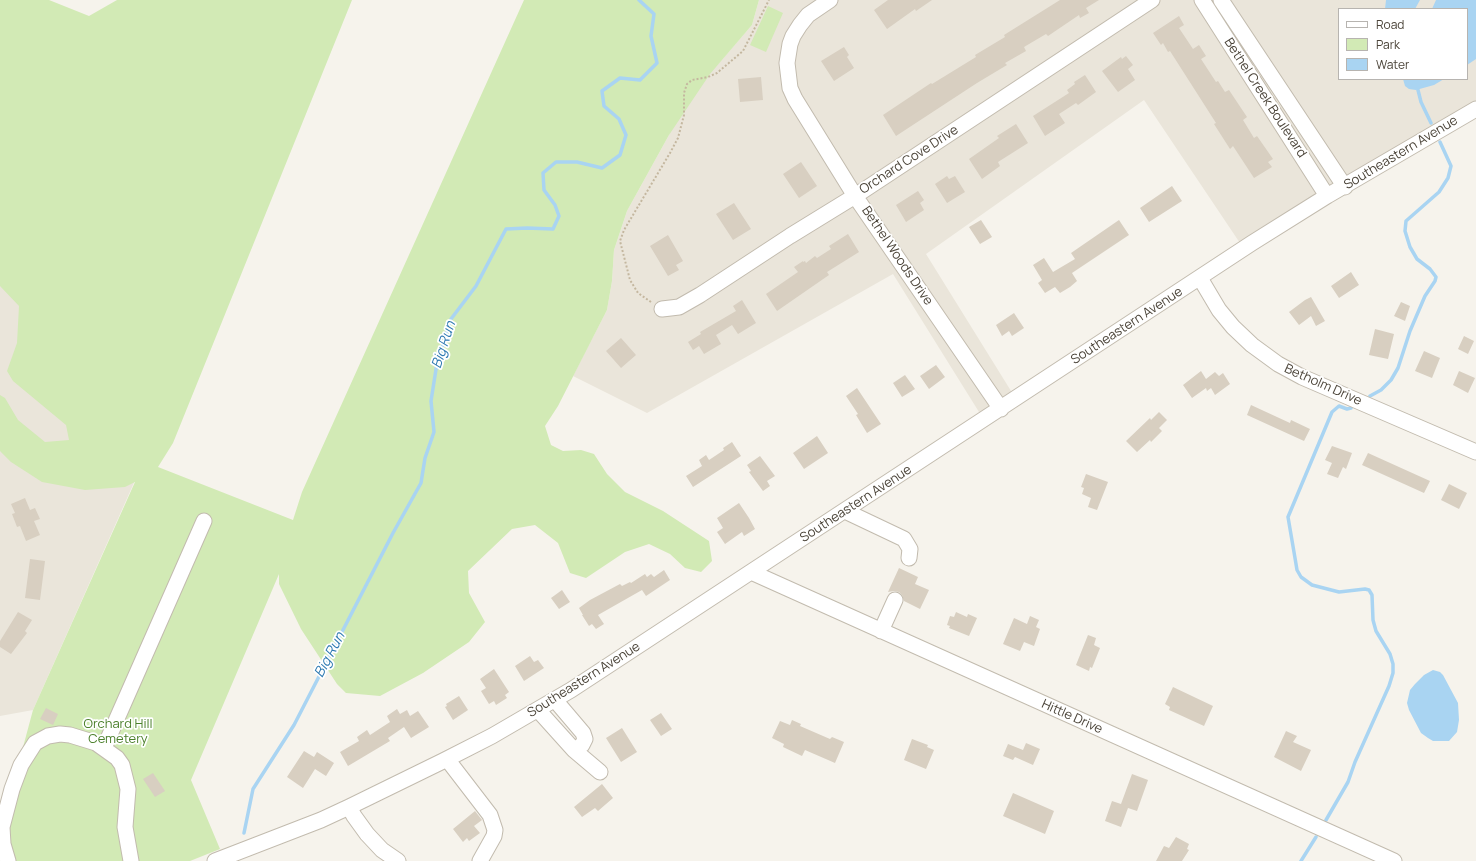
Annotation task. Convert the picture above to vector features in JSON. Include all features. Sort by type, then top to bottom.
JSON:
[{"type":"street","name":"Bethel Woods Drive","points":[[830,0],[808,15],[793,36],[788,54],[788,80],[790,88],[795,99],[855,196],[1001,409]]},
{"type":"street","name":"Orchard Cove Drive","points":[[662,309],[679,307],[700,295],[790,236],[855,196],[1152,0]]},
{"type":"street","name":"Bethel Creek Boulevard","points":[[1202,0],[1327,196]]},
{"type":"street","name":"Bethel Creek Boulevard","points":[[1221,0],[1345,187]]},
{"type":"street","points":[[1238,57],[1253,49]]},
{"type":"street","name":"Southeastern Avenue","points":[[215,861],[321,820],[349,807],[447,759],[538,710],[1327,196],[1345,187],[1476,109]]},
{"type":"street","points":[[1280,121],[1294,111]]},
{"type":"street","name":"Betholm Drive","points":[[1200,278],[1219,310],[1233,326],[1252,345],[1278,364],[1302,377],[1476,452]]},
{"type":"street","points":[[844,511],[904,539],[910,549],[909,558]]},
{"type":"street","points":[[104,748],[204,521]]},
{"type":"street","name":"Hittle Drive","points":[[750,572],[1394,861]]},
{"type":"street","points":[[881,631],[895,600]]},
{"type":"street","points":[[554,700],[583,733],[585,739],[582,745],[574,750]]},
{"type":"street","points":[[538,710],[574,750],[600,772]]},
{"type":"street","points":[[8,861],[2,845],[1,828],[12,789],[21,765],[35,743],[48,736],[60,734],[70,735],[96,743],[117,758],[122,765],[126,774],[128,789],[125,826],[131,861]]},
{"type":"street","points":[[447,759],[490,815],[495,830],[494,836],[480,861]]},
{"type":"street","points":[[349,807],[367,834],[382,850],[398,861]]},
{"type":"path","points":[[662,309],[638,293],[630,280],[620,241],[624,230],[678,138],[684,115],[684,93],[687,84],[692,80],[708,77],[717,73],[743,51],[768,0]]},
{"type":"shaded area","points":[[759,0],[1476,0],[1476,115],[1244,249],[1144,100],[926,254],[1016,399],[984,420],[893,274],[647,413],[573,376],[607,310],[612,281],[614,250],[627,211],[669,135],[678,88],[719,63],[752,25]]},
{"type":"shaded area","points":[[0,278],[188,361],[33,710],[0,716]]},
{"type":"green space","name":"Orchard Hill Cemetery","points":[[0,0],[49,0],[89,16],[117,0],[352,0],[173,443],[158,467],[293,520],[302,492],[524,0],[759,0],[752,25],[710,74],[669,135],[627,211],[614,250],[612,281],[607,310],[558,406],[545,426],[551,445],[563,451],[581,450],[594,454],[607,474],[625,492],[663,511],[709,541],[712,561],[701,572],[685,568],[670,554],[649,544],[625,552],[586,578],[570,573],[558,543],[535,525],[512,529],[468,571],[469,593],[485,622],[469,642],[423,673],[380,696],[346,693],[337,684],[301,629],[279,584],[279,574],[191,780],[220,849],[190,861],[5,861],[3,855],[19,762],[33,710],[135,482],[125,487],[85,490],[42,482],[11,462],[0,451],[0,395],[5,398],[18,420],[45,442],[69,440],[66,425],[13,381],[7,371],[17,343],[19,306],[0,286]]},
{"type":"green space","points":[[768,6],[783,13],[766,52],[750,45]]},
{"type":"water","points":[[1386,0],[1420,0],[1416,8],[1385,8]]},
{"type":"water","points":[[1436,0],[1476,0],[1476,59],[1468,64],[1468,8],[1432,8]]},
{"type":"water","points":[[1403,80],[1442,80],[1434,85],[1416,90],[1409,89],[1405,86]]},
{"type":"water","points":[[1433,670],[1440,672],[1443,675],[1458,703],[1459,720],[1457,732],[1449,741],[1433,741],[1421,733],[1407,703],[1410,690],[1424,675]]},
{"type":"building","points":[[888,0],[932,0],[916,11],[915,9],[887,29],[874,10]]},
{"type":"building","points":[[1060,0],[1099,0],[1086,8],[1089,13],[1080,18],[1079,15],[1048,36],[1046,34],[1024,47],[1026,51],[1005,63],[1007,65],[896,136],[883,115],[931,83],[932,84],[976,57],[975,55],[1005,37],[1004,35]]},
{"type":"building","points":[[1179,16],[1184,25],[1179,28],[1193,49],[1199,45],[1206,56],[1201,59],[1216,82],[1218,81],[1225,92],[1229,90],[1247,117],[1243,120],[1254,138],[1257,136],[1273,159],[1268,162],[1272,167],[1254,178],[1233,146],[1230,149],[1214,124],[1216,123],[1170,51],[1168,52],[1163,43],[1161,45],[1153,33]]},
{"type":"building","points":[[844,47],[849,55],[847,57],[854,68],[834,81],[821,61]]},
{"type":"building","points":[[1126,56],[1133,65],[1128,69],[1135,80],[1118,92],[1102,71],[1121,57],[1122,59]]},
{"type":"building","points":[[1085,75],[1096,92],[1078,105],[1076,103],[1059,114],[1065,123],[1045,136],[1033,116],[1069,93],[1067,90],[1075,84],[1074,82]]},
{"type":"building","points":[[761,77],[763,100],[740,102],[738,79]]},
{"type":"building","points":[[1016,124],[1028,143],[998,162],[1000,166],[982,179],[969,159],[999,138],[997,136]]},
{"type":"building","points":[[801,162],[817,186],[799,198],[783,174]]},
{"type":"building","points":[[947,176],[949,179],[955,176],[965,192],[947,203],[935,184]]},
{"type":"building","points":[[1172,186],[1182,201],[1149,222],[1140,208]]},
{"type":"building","points":[[918,191],[924,200],[920,203],[924,210],[906,222],[896,205]]},
{"type":"building","points":[[734,203],[751,229],[733,240],[716,214]]},
{"type":"building","points":[[981,220],[992,237],[980,244],[969,227]]},
{"type":"building","points":[[1119,220],[1129,235],[1072,273],[1077,281],[1070,287],[1060,293],[1055,287],[1045,293],[1038,283],[1042,280],[1033,265],[1044,258],[1053,272],[1075,259],[1071,253]]},
{"type":"building","points":[[848,234],[859,252],[827,272],[829,275],[777,311],[766,294],[798,272],[794,267],[803,261],[806,263],[815,256],[817,258],[831,249],[829,246]]},
{"type":"building","points":[[668,235],[683,261],[676,265],[679,270],[668,276],[650,246]]},
{"type":"building","points":[[1351,272],[1359,285],[1339,298],[1331,286]]},
{"type":"building","points":[[1311,297],[1325,321],[1316,326],[1311,316],[1299,325],[1289,312]]},
{"type":"building","points":[[742,300],[756,323],[738,334],[732,325],[716,335],[721,344],[704,354],[699,346],[693,350],[688,342],[701,334],[700,332],[736,311],[733,306]]},
{"type":"building","points":[[1401,302],[1410,306],[1405,321],[1394,316]]},
{"type":"building","points":[[1014,313],[1024,328],[1012,336],[1009,331],[1002,336],[996,325]]},
{"type":"building","points":[[1375,329],[1394,334],[1388,359],[1369,355]]},
{"type":"building","points":[[1464,336],[1474,341],[1468,354],[1458,349]]},
{"type":"building","points":[[621,338],[636,355],[621,368],[606,351]]},
{"type":"building","points":[[1424,351],[1440,358],[1432,378],[1415,371]]},
{"type":"building","points":[[936,365],[945,377],[929,389],[920,376]]},
{"type":"building","points":[[1201,371],[1206,379],[1215,372],[1219,376],[1223,373],[1230,384],[1215,395],[1211,388],[1207,391],[1206,388],[1192,398],[1183,385]]},
{"type":"building","points":[[1459,371],[1475,378],[1468,393],[1453,385]]},
{"type":"building","points":[[905,375],[915,389],[902,397],[893,383]]},
{"type":"building","points":[[857,388],[881,424],[867,433],[856,415],[858,414],[846,396]]},
{"type":"building","points":[[1251,405],[1290,423],[1291,420],[1310,429],[1304,441],[1247,415]]},
{"type":"building","points":[[1159,412],[1167,420],[1159,428],[1162,431],[1151,442],[1150,440],[1137,452],[1126,441],[1150,418],[1151,420]]},
{"type":"building","points":[[817,436],[828,453],[804,469],[793,453]]},
{"type":"building","points":[[732,442],[741,456],[693,487],[686,476],[702,466],[699,460],[706,455],[709,460],[724,450],[723,448]]},
{"type":"building","points":[[1332,446],[1352,453],[1346,469],[1343,467],[1338,478],[1327,474],[1332,463],[1325,460]]},
{"type":"building","points":[[1368,453],[1430,481],[1424,493],[1362,465]]},
{"type":"building","points":[[760,456],[775,476],[767,481],[770,486],[763,491],[749,472],[751,471],[747,465]]},
{"type":"building","points":[[1086,474],[1108,482],[1097,510],[1088,507],[1091,498],[1082,494],[1084,488],[1081,487]]},
{"type":"building","points":[[1449,484],[1467,493],[1459,509],[1441,500]]},
{"type":"building","points":[[25,498],[30,510],[35,508],[40,519],[34,521],[40,535],[26,541],[20,526],[17,527],[12,514],[15,513],[11,504]]},
{"type":"building","points":[[739,503],[755,529],[744,536],[742,532],[725,544],[717,532],[723,528],[717,518]]},
{"type":"building","points":[[30,559],[45,561],[40,600],[25,598]]},
{"type":"building","points":[[899,568],[918,577],[915,584],[929,590],[920,609],[904,601],[899,592],[888,592]]},
{"type":"building","points":[[664,570],[670,580],[646,596],[642,590],[598,615],[604,624],[596,629],[592,624],[589,626],[579,608],[590,600],[620,584],[622,586],[630,582],[631,583],[645,574],[647,577],[651,574],[654,577]]},
{"type":"building","points":[[562,590],[570,602],[559,609],[551,598]]},
{"type":"building","points":[[18,612],[32,620],[25,631],[27,633],[11,654],[0,647],[0,641]]},
{"type":"building","points":[[956,612],[967,617],[968,614],[977,618],[969,636],[949,628],[950,626],[947,625],[950,616],[954,617]]},
{"type":"building","points":[[1030,616],[1039,620],[1036,627],[1040,629],[1034,646],[1024,642],[1020,651],[1003,644],[1014,618],[1027,624]]},
{"type":"building","points":[[1088,635],[1096,638],[1094,645],[1100,648],[1092,668],[1090,667],[1089,671],[1076,665]]},
{"type":"building","points":[[530,656],[534,662],[538,660],[544,668],[524,681],[515,666]]},
{"type":"building","points":[[494,669],[509,692],[505,695],[507,698],[496,705],[494,701],[489,704],[481,691],[486,688],[480,679]]},
{"type":"building","points":[[1173,687],[1213,706],[1204,726],[1169,710],[1170,707],[1165,704]]},
{"type":"building","points":[[459,696],[468,710],[453,720],[445,707],[447,706],[446,704]]},
{"type":"building","points":[[46,708],[58,714],[53,725],[40,719]]},
{"type":"building","points":[[397,709],[400,714],[407,710],[410,716],[418,711],[429,727],[411,738],[404,727],[388,738],[390,741],[348,766],[340,752],[359,741],[357,737],[367,730],[370,735],[390,722],[387,716]]},
{"type":"building","points":[[661,713],[672,729],[661,736],[650,720]]},
{"type":"building","points":[[792,720],[801,724],[800,726],[830,739],[832,737],[844,742],[835,763],[805,750],[802,756],[783,747],[784,744],[772,738],[780,721],[790,725]]},
{"type":"building","points":[[622,728],[637,752],[621,762],[606,738]]},
{"type":"building","points":[[1286,731],[1297,736],[1293,742],[1311,750],[1301,771],[1274,757]]},
{"type":"building","points":[[912,739],[928,745],[927,747],[934,750],[926,769],[904,760]]},
{"type":"building","points":[[1026,743],[1040,749],[1033,765],[1015,757],[1013,760],[1003,756],[1008,744],[1023,750]]},
{"type":"building","points":[[304,751],[314,757],[317,752],[334,763],[326,776],[315,769],[303,788],[287,777]]},
{"type":"building","points":[[153,773],[165,791],[155,797],[143,779]]},
{"type":"building","points":[[1132,774],[1148,780],[1137,811],[1128,808],[1121,827],[1105,821],[1112,801],[1121,804]]},
{"type":"building","points":[[602,784],[613,798],[598,811],[595,808],[582,817],[574,807]]},
{"type":"building","points":[[1013,793],[1054,811],[1045,834],[1003,816]]},
{"type":"building","points":[[475,811],[482,820],[474,826],[480,833],[469,841],[467,838],[463,842],[453,829]]},
{"type":"building","points":[[1176,837],[1189,844],[1187,849],[1189,850],[1182,861],[1156,861],[1164,846],[1169,848]]},
{"type":"waterway","name":"Big Run","points":[[244,833],[253,789],[294,725],[393,533],[421,483],[425,458],[434,432],[431,401],[437,363],[451,319],[476,286],[506,229],[553,229],[559,216],[555,205],[544,190],[543,173],[556,162],[577,162],[602,168],[620,155],[626,135],[619,119],[604,106],[602,91],[620,78],[640,80],[657,63],[651,36],[654,14],[639,0]]},
{"type":"waterway","points":[[1418,90],[1421,102],[1431,123]]},
{"type":"waterway","points":[[1370,396],[1381,390],[1391,380],[1398,368],[1410,331],[1425,296],[1435,281],[1436,277],[1430,269],[1417,259],[1410,247],[1405,231],[1406,221],[1439,192],[1448,178],[1451,166],[1440,142]]},
{"type":"waterway","points":[[1326,820],[1348,782],[1355,762],[1389,686],[1393,673],[1393,664],[1390,654],[1376,631],[1373,620],[1372,595],[1369,590],[1365,589],[1339,592],[1312,585],[1301,577],[1297,570],[1288,517],[1332,412],[1339,406],[1347,409],[1351,408]]},
{"type":"waterway","points":[[1301,861],[1316,837]]}]
